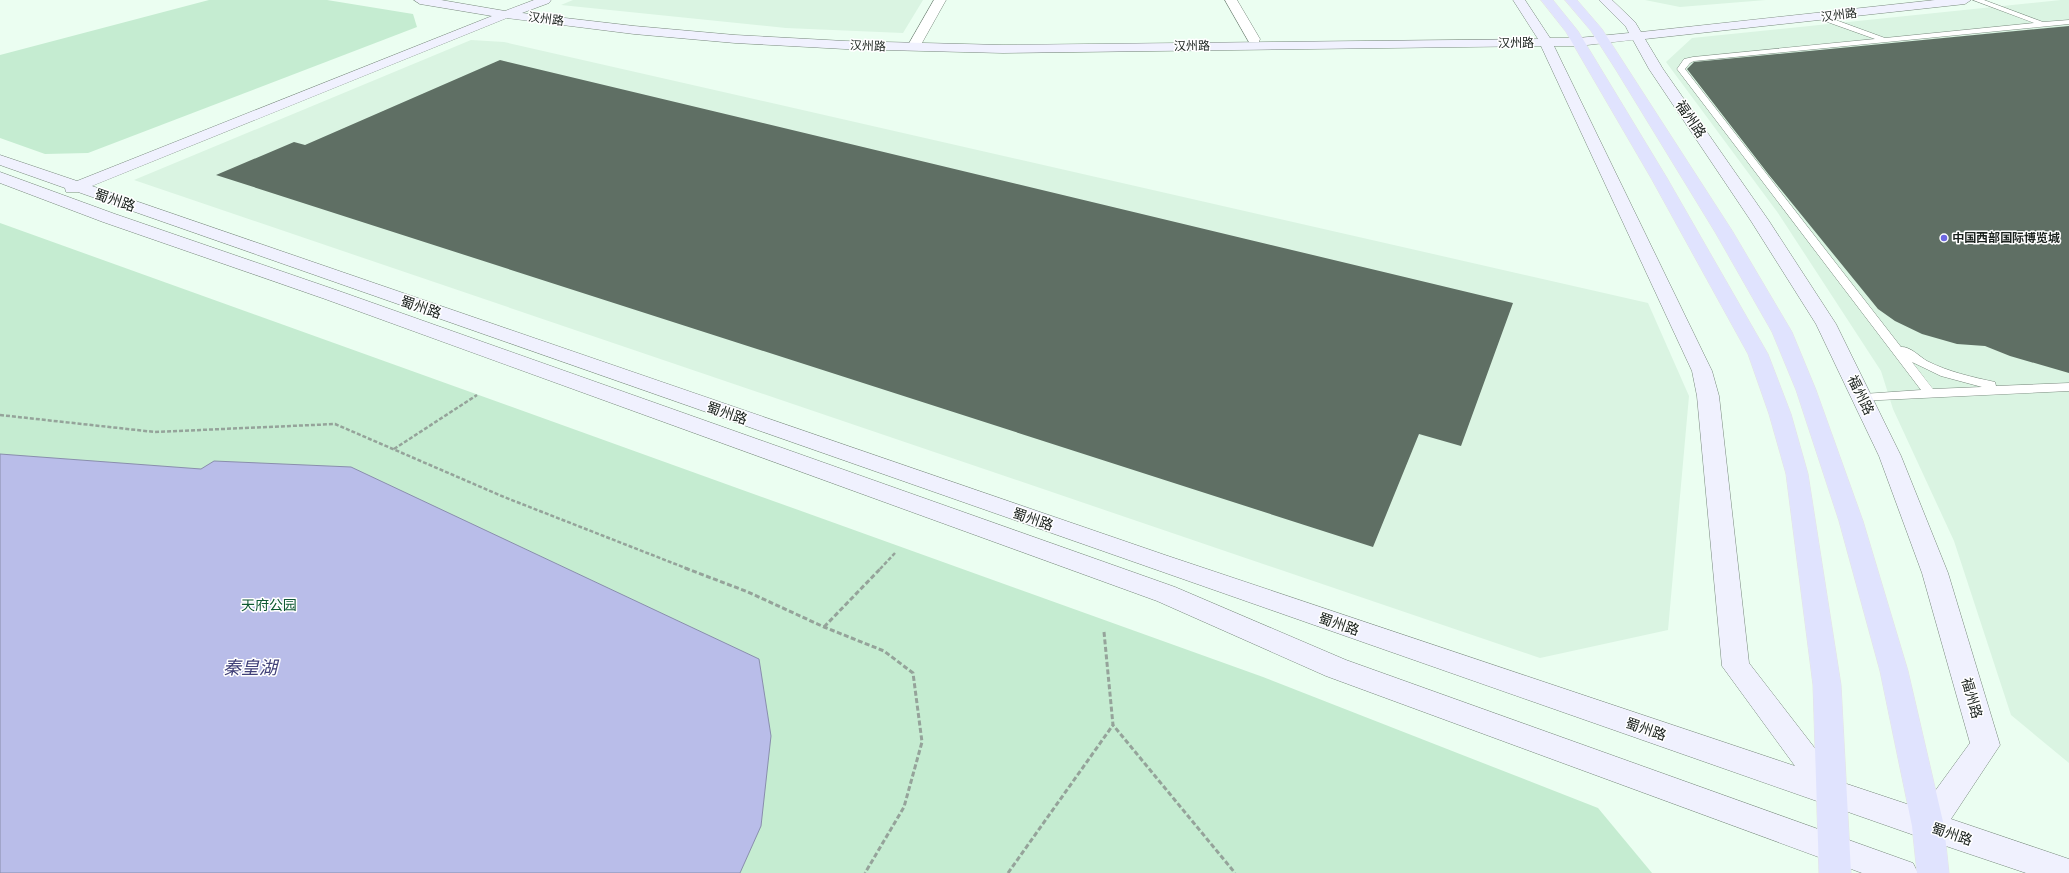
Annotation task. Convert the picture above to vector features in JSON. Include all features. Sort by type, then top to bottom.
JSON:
[{"type":"main road","name":"汉州路","points":[[420,0],[510,9]]},
{"type":"main road","name":"汉州路","points":[[462,0],[634,30],[735,39],[914,44],[1018,49],[1543,38],[1599,35],[1822,17],[1965,0]]},
{"type":"main road","points":[[57,189],[457,33],[510,9],[545,0]]},
{"type":"main road","points":[[1519,0],[1543,38],[1562,74],[1702,372],[1708,396],[1714,466],[1736,666],[1831,792]]},
{"type":"main road","points":[[1548,0],[1575,36],[1659,178],[1758,354],[1780,414],[1797,474],[1827,685],[1834,873]]},
{"type":"main road","points":[[1571,0],[1599,35],[1724,232],[1782,332],[1806,390],[1851,522],[1892,664],[1928,826],[1933,873]]},
{"type":"main road","name":"福州路","points":[[1605,0],[1634,31],[1656,69],[1760,221],[1826,324],[1890,456],[1935,573],[1985,745],[1928,826]]},
{"type":"main road","name":"汉州路","points":[[1634,31],[1665,20]]},
{"type":"main road","name":"汉州路","points":[[914,44],[1254,39],[1543,38]]},
{"type":"main road","name":"蜀州路","points":[[0,160],[57,189],[332,295],[1166,594],[1336,668],[1902,873]]},
{"type":"main road","name":"蜀州路","points":[[0,177],[57,189],[2068,873]]},
{"type":"street","points":[[914,44],[940,0]]},
{"type":"street","points":[[1231,0],[1254,39]]},
{"type":"lane","points":[[1977,0],[2044,25]]},
{"type":"lane","points":[[1822,17],[1886,40]]},
{"type":"lane","points":[[1930,393],[1681,69],[1687,61],[1693,59],[2069,22]]},
{"type":"lane","points":[[1892,342],[1910,357],[1931,367],[1976,382],[2011,389]]},
{"type":"lane","points":[[1863,398],[1930,393],[2069,387]]},
{"type":"path","points":[[394,450],[477,395]]},
{"type":"path","points":[[0,415],[155,432],[335,424],[504,496],[748,592],[824,627],[884,651],[913,674],[922,742],[904,807],[865,873]]},
{"type":"path","points":[[824,627],[895,553]]},
{"type":"path","points":[[1104,632],[1113,725],[1235,873]]},
{"type":"path","points":[[1008,873],[1113,725]]},
{"type":"shaded area","points":[[573,0],[923,0],[903,33],[786,28],[561,5]]},
{"type":"shaded area","points":[[1645,0],[1766,0],[1680,7]]},
{"type":"shaded area","points":[[2069,0],[2069,763],[2011,715],[1954,541],[1893,409],[1881,371],[1778,213],[1666,62],[1692,38]]},
{"type":"shaded area","points":[[471,40],[504,42],[1648,303],[1689,396],[1668,630],[1540,658],[134,180]]},
{"type":"green space","points":[[209,0],[327,0],[413,14],[417,27],[88,153],[45,154],[0,138],[0,55]]},
{"type":"green space","name":"天府公园","points":[[0,223],[1263,677],[1598,808],[1652,873],[0,873]]},
{"type":"water","name":"秦皇湖","points":[[0,454],[201,469],[214,461],[351,467],[759,659],[771,736],[761,826],[740,873],[0,873]]},
{"type":"building","name":"中国西部国际博览城","points":[[2069,26],[2069,373],[2010,356],[1985,346],[1957,344],[1922,334],[1895,321],[1878,309],[1769,175],[1687,69],[1694,62]]},
{"type":"building","points":[[500,60],[1513,303],[1461,446],[1419,434],[1373,547],[216,175],[294,142],[305,145]]},
{"type":"place","name":"中国西部国际博览城","points":[[1944,238]]}]
